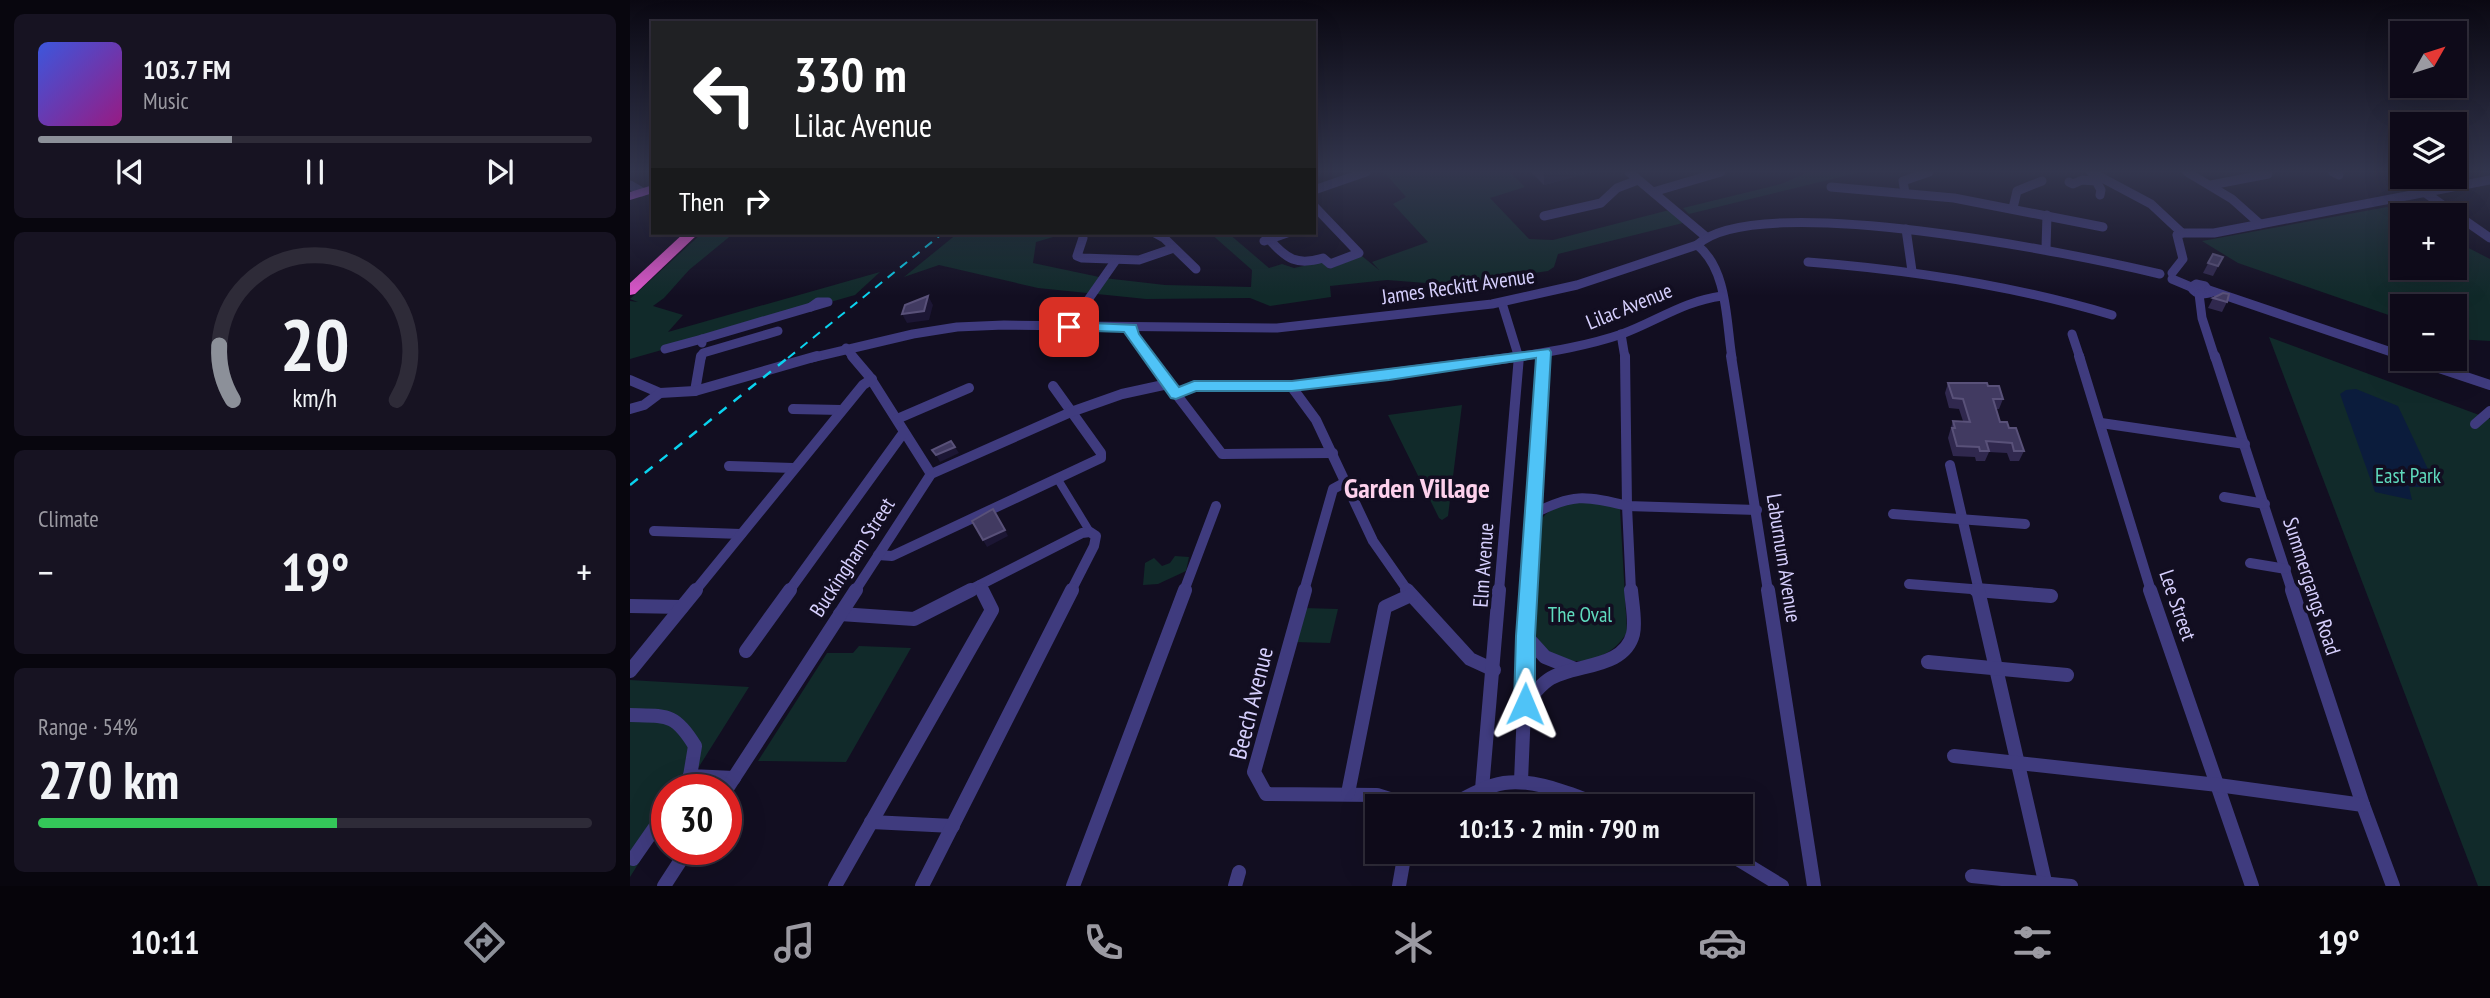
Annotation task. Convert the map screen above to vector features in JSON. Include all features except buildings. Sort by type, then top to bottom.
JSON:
[{"type":"highway","points":[[630,292],[690,235]]},
{"type":"street","points":[[1280,235],[1267,240],[1293,263],[1323,258],[1330,264],[1359,253],[1321,213]]},
{"type":"street","points":[[1542,216],[1554,213]]},
{"type":"street","name":"Laburnum Avenue","points":[[1674,213],[1701,240],[1714,260],[1722,296],[1814,886]]},
{"type":"street","points":[[2039,213],[2103,227]]},
{"type":"street","points":[[2161,213],[2182,233]]},
{"type":"street","points":[[2248,213],[2260,224]]},
{"type":"street","points":[[2174,274],[2183,259],[2177,235],[2214,233],[2315,213]]},
{"type":"street","points":[[2456,213],[2488,235]]},
{"type":"street","points":[[2046,248],[2047,215]]},
{"type":"street","points":[[1316,222],[1326,219]]},
{"type":"street","name":"James Reckitt Avenue","points":[[660,393],[695,391],[846,348],[957,327],[1277,328],[1502,303],[1577,285],[1701,240],[1752,226],[1786,223],[1906,229],[1962,235],[2046,248],[2160,274],[2174,274],[2198,291],[2221,293],[2390,352]]},
{"type":"street","points":[[1906,229],[1912,271]]},
{"type":"street","points":[[1159,235],[1196,270]]},
{"type":"street","points":[[1083,237],[1077,256],[1139,260],[1174,248]]},
{"type":"street","points":[[1069,327],[1116,260]]},
{"type":"street","points":[[1813,261],[1912,271],[2030,291],[2112,315]]},
{"type":"street","name":"Summergangs Road","points":[[2198,291],[2203,318],[2393,886]]},
{"type":"street","name":"Lilac Avenue","points":[[1176,394],[1194,386],[1292,386],[1544,352],[1621,334],[1697,299],[1722,296]]},
{"type":"street","name":"Elm Avenue","points":[[1482,789],[1518,356],[1502,303]]},
{"type":"street","points":[[665,349],[810,308]]},
{"type":"street","points":[[1131,328],[1132,335],[1223,454],[1333,453]]},
{"type":"street","points":[[1139,344],[1158,328]]},
{"type":"street","points":[[695,391],[701,378],[699,358],[703,353],[778,331]]},
{"type":"street","points":[[1525,704],[1549,680],[1574,669],[1606,663],[1627,648],[1633,634],[1627,506],[1625,348],[1621,334]]},
{"type":"street","name":"Lee Street","points":[[2072,334],[2101,422],[2145,575],[2252,886]]},
{"type":"street","points":[[702,339],[703,353]]},
{"type":"street","points":[[846,348],[872,379],[931,474],[1071,412],[1122,394],[1168,384]]},
{"type":"street","points":[[1521,782],[1526,636],[1544,352]]},
{"type":"street","points":[[2448,371],[2490,385]]},
{"type":"street","points":[[630,671],[841,410],[863,384],[872,379]]},
{"type":"street","points":[[630,380],[660,393]]},
{"type":"street","points":[[878,555],[892,556],[1101,458],[1101,453],[1053,386]]},
{"type":"street","points":[[1292,386],[1316,420],[1373,541],[1411,595],[1470,659],[1494,670]]},
{"type":"street","points":[[897,419],[969,388]]},
{"type":"street","points":[[630,409],[643,405],[660,393]]},
{"type":"street","points":[[793,409],[841,410]]},
{"type":"street","points":[[2474,424],[2490,411]]},
{"type":"street","points":[[2101,422],[2245,444]]},
{"type":"street","points":[[746,651],[904,432]]},
{"type":"street","points":[[1950,465],[2046,884]]},
{"type":"street","points":[[729,466],[793,468]]},
{"type":"street","name":"Buckingham Street","points":[[736,774],[931,474]]},
{"type":"street","points":[[922,886],[1094,546],[1096,536],[1086,532],[1057,478]]},
{"type":"street","name":"Beech Avenue","points":[[1346,482],[1333,489],[1254,772],[1266,794],[1309,797],[1348,793],[1375,794]]},
{"type":"street","points":[[1533,514],[1563,498],[1586,495],[1627,506],[1757,510]]},
{"type":"street","points":[[2224,497],[2265,504]]},
{"type":"street","points":[[1073,886],[1216,506]]},
{"type":"street","points":[[1893,514],[2025,524]]},
{"type":"street","points":[[654,531],[741,534]]},
{"type":"street","points":[[840,614],[914,619],[1086,532]]},
{"type":"street","points":[[2250,563],[2286,569]]},
{"type":"street","points":[[1909,584],[2051,596]]},
{"type":"street","points":[[835,886],[992,610],[981,585]]},
{"type":"street","points":[[1348,793],[1385,607],[1411,595]]},
{"type":"street","points":[[630,606],[682,607]]},
{"type":"street","points":[[1526,636],[1545,657],[1574,669]]},
{"type":"street","points":[[1928,662],[2067,675]]},
{"type":"street","points":[[630,715],[663,716],[682,725],[695,746],[690,774]]},
{"type":"street","points":[[1954,756],[2218,785],[2364,805]]},
{"type":"street","points":[[1473,794],[1504,783],[1521,782],[1562,794]]},
{"type":"street","points":[[871,822],[953,826]]},
{"type":"street","points":[[633,859],[651,833]]},
{"type":"street","points":[[1399,886],[1403,864]]},
{"type":"street","points":[[1746,864],[1782,886]]},
{"type":"street","points":[[664,886],[678,865]]},
{"type":"street","points":[[1972,876],[2071,886]]},
{"type":"green space","points":[[1402,213],[1505,213],[1529,239],[1553,240],[1656,213],[1678,213],[1687,222],[1558,254],[1554,267],[1548,271],[1452,285],[1387,280],[1330,286],[1331,297],[1270,306],[1250,298],[1146,299],[1038,288],[939,265],[904,277],[956,235],[1060,235],[1036,242],[1033,263],[1104,278],[1165,285],[1251,287],[1252,270],[1212,235],[1230,235],[1269,268],[1282,264],[1294,268],[1322,262],[1329,269],[1362,256],[1379,270],[1372,262],[1428,242]]},
{"type":"green space","points":[[2352,213],[2390,213],[2390,280],[2467,280],[2467,247],[2490,259],[2490,341],[2467,340],[2467,294],[2390,294],[2390,316],[2238,263],[2202,241]]},
{"type":"green space","points":[[700,235],[732,235],[689,270],[664,298],[653,306],[683,315],[668,332],[880,272],[855,295],[630,359],[630,301],[638,302],[630,299]]},
{"type":"green space","name":"East Park","points":[[2269,337],[2490,419],[2490,886],[2478,886]]},
{"type":"green space","points":[[1462,405],[1448,516],[1442,520],[1388,415]]},
{"type":"green space","name":"The Oval","points":[[1585,499],[1620,509],[1627,632],[1612,650],[1590,660],[1579,661],[1556,656],[1546,649],[1532,631],[1539,522],[1559,505]]},
{"type":"green space","points":[[1175,556],[1189,557],[1186,571],[1158,584],[1143,585],[1145,563],[1154,558],[1162,566],[1170,563]]},
{"type":"green space","points":[[1304,608],[1338,609],[1330,643],[1295,642]]},
{"type":"green space","points":[[859,646],[911,648],[846,762],[758,761],[827,653],[853,653]]},
{"type":"green space","points":[[630,680],[749,687],[694,774],[651,774],[651,844],[630,877]]},
{"type":"water","points":[[2356,389],[2398,406],[2435,484],[2433,487],[2409,487],[2412,500],[2375,492],[2340,394]]},
{"type":"railway","points":[[788,358],[941,235]]},
{"type":"railway","points":[[630,485],[790,356]]},
{"type":"district","name":"Garden Village","points":[[1417,487]]},
{"type":"route","points":[[1069,327],[1131,328],[1132,335],[1176,394],[1194,386],[1292,386],[1451,367],[1544,352],[1526,636],[1525,704]]}]
